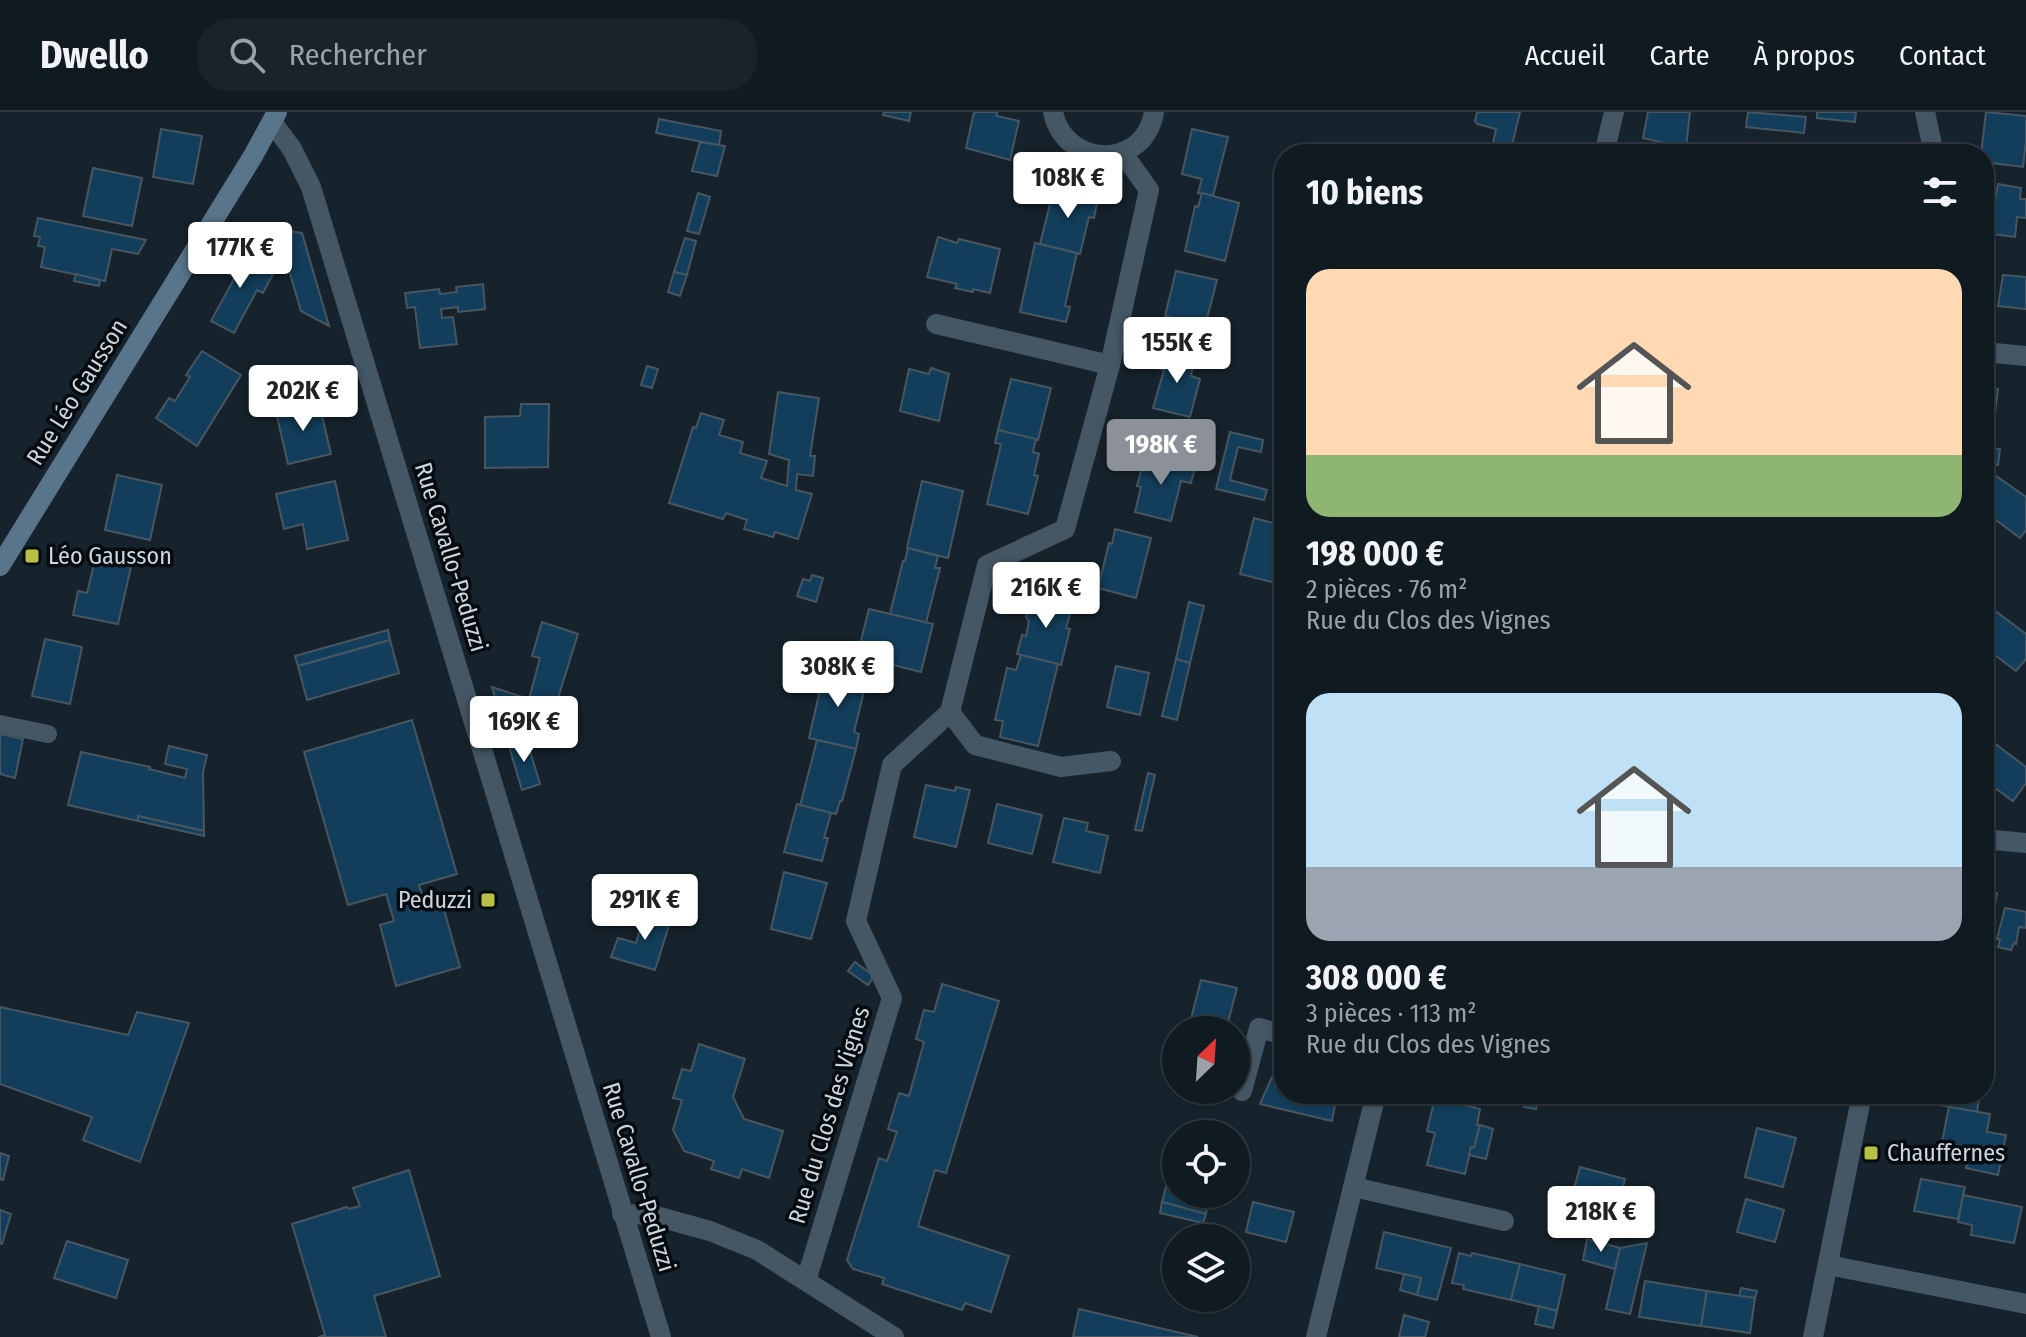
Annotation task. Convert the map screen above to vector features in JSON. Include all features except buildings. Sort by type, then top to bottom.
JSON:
[{"type":"street","points":[[1053,112],[1060,132],[1072,145],[1088,153],[1105,156],[1122,152],[1136,144],[1147,132],[1154,112]]},
{"type":"street","points":[[1606,144],[1614,112]]},
{"type":"street","points":[[1925,112],[1932,144]]},
{"type":"street","name":"Rue Léo Gausson","points":[[0,566],[274,117]]},
{"type":"street","name":"Rue Cavallo-Peduzzi","points":[[274,117],[311,187],[661,1337]]},
{"type":"street","points":[[1111,761],[1061,767],[975,745],[950,712],[987,565],[1065,529],[1110,365],[1149,190],[1122,152]]},
{"type":"street","points":[[936,324],[1110,365]]},
{"type":"street","points":[[1994,353],[2026,356]]},
{"type":"street","name":"Rue du Clos des Vignes","points":[[806,1281],[892,998],[856,921],[892,765],[950,712]]},
{"type":"street","points":[[1994,840],[2026,843]]},
{"type":"street","points":[[1250,1061],[1259,1028],[1274,1032]]},
{"type":"street","points":[[1316,1337],[1374,1104]]},
{"type":"street","points":[[1813,1337],[1860,1104]]},
{"type":"street","points":[[1353,1187],[1504,1221]]},
{"type":"street","points":[[622,1214],[652,1215],[710,1231],[757,1250],[894,1337]]},
{"type":"street","points":[[1828,1265],[2026,1304]]},
{"type":"lane","points":[[0,724],[48,734]]},
{"type":"place","name":"Léo Gausson","points":[[32,556]]},
{"type":"place","name":"Peduzzi","points":[[488,900]]},
{"type":"place","name":"Chauffernes","points":[[1871,1153]]}]
